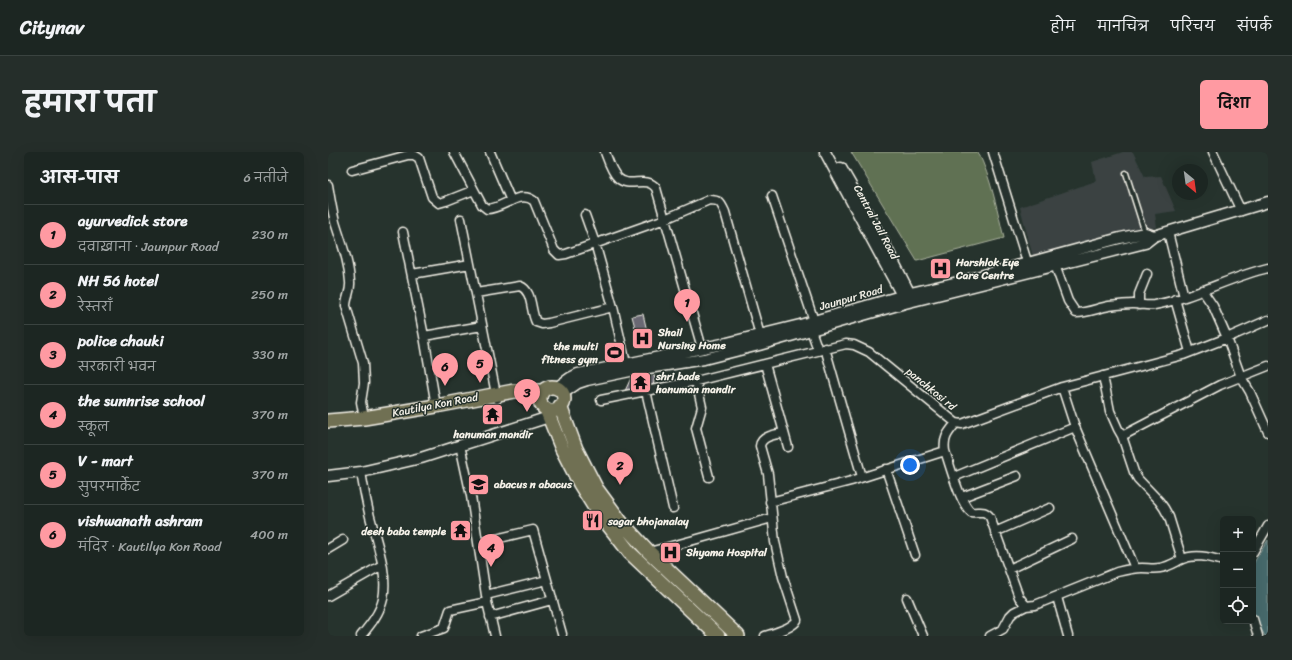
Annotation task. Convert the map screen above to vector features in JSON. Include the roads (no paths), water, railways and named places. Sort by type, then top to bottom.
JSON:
[{"type":"highway","points":[[718,636],[630,553],[595,508],[580,484],[562,449],[545,404],[551,387],[560,396],[576,449],[596,488],[621,522],[649,552],[738,636]]},
{"type":"highway","points":[[545,404],[555,410],[560,396]]},
{"type":"highway","name":"Kautilya Kon Road","points":[[328,421],[364,418],[496,397],[518,397],[545,404]]},
{"type":"highway","name":"Kautilya Kon Road","points":[[328,429],[365,425],[437,413],[496,397]]},
{"type":"street","points":[[454,152],[482,205],[487,209],[493,209],[522,196],[529,197],[534,201],[554,250],[559,254],[566,254],[665,219],[709,200],[716,200],[721,204],[725,212],[760,335]]},
{"type":"street","points":[[490,152],[512,201]]},
{"type":"street","points":[[605,152],[614,172],[622,181],[652,183],[658,192],[702,348]]},
{"type":"street","name":"Central Jail Road","points":[[825,152],[836,166],[908,298]]},
{"type":"street","points":[[833,152],[836,166]]},
{"type":"street","points":[[1213,152],[1241,211]]},
{"type":"street","points":[[995,153],[1029,267]]},
{"type":"street","points":[[352,170],[408,155],[414,155],[419,158],[432,197],[435,201],[439,203],[446,202],[474,190]]},
{"type":"street","points":[[328,185],[329,198],[347,260],[351,284],[346,306],[363,363],[364,390],[361,402],[364,418]]},
{"type":"street","points":[[772,196],[812,325],[862,477]]},
{"type":"street","name":"Jaunpur Road","points":[[627,368],[702,348],[812,325],[908,298],[1029,267],[1120,238],[1168,232],[1268,202]]},
{"type":"street","points":[[585,215],[595,243],[613,307],[627,368]]},
{"type":"street","points":[[461,219],[496,397]]},
{"type":"street","points":[[403,232],[424,336],[436,406]]},
{"type":"street","points":[[1168,232],[1184,297]]},
{"type":"street","name":"Jaunpur Road","points":[[1029,267],[1055,265],[1145,242],[1149,234]]},
{"type":"street","points":[[412,274],[470,264]]},
{"type":"street","points":[[1055,265],[1068,301],[1076,312],[1081,313],[1108,306],[1127,304],[1146,306],[1154,305],[1184,297],[1249,273],[1268,268]]},
{"type":"street","points":[[1139,305],[1139,294],[1147,274]]},
{"type":"street","points":[[476,293],[520,286],[525,288],[528,292],[533,316],[536,322],[542,324],[613,307]]},
{"type":"street","points":[[1202,290],[1213,306],[1227,338],[1241,377],[1250,392],[1268,432]]},
{"type":"street","points":[[1175,299],[1190,352]]},
{"type":"street","name":"panchkosi rd","points":[[601,400],[696,381],[846,344],[854,345],[869,352],[956,423],[962,424],[970,423],[1062,388],[1190,352],[1268,320]]},
{"type":"street","name":"Jaunpur Road","points":[[560,396],[570,378],[578,374],[704,359],[759,345],[812,325]]},
{"type":"street","points":[[424,336],[482,326]]},
{"type":"street","points":[[765,364],[788,447]]},
{"type":"street","points":[[1122,436],[1220,385],[1268,366]]},
{"type":"street","points":[[1103,376],[1112,417],[1122,436],[1134,472],[1138,480],[1159,501],[1169,517],[1182,559]]},
{"type":"street","points":[[696,381],[702,407],[696,428],[709,477]]},
{"type":"street","points":[[1062,388],[1075,427],[1135,568]]},
{"type":"street","points":[[646,391],[673,508]]},
{"type":"street","points":[[328,476],[361,472],[421,458],[460,445],[545,404]]},
{"type":"street","points":[[956,423],[946,437],[944,443],[945,451],[954,477],[968,509],[971,512],[984,511],[987,513],[1019,597],[1026,606]]},
{"type":"street","points":[[954,477],[1075,427]]},
{"type":"street","points":[[765,636],[790,626],[797,620],[783,577],[775,542],[766,467],[760,446],[761,442],[768,437],[784,432]]},
{"type":"street","points":[[460,445],[471,496],[494,636]]},
{"type":"street","points":[[770,502],[829,487],[945,451]]},
{"type":"street","points":[[886,469],[915,555]]},
{"type":"street","points":[[361,472],[368,510],[382,565],[384,586],[383,600],[366,635]]},
{"type":"street","points":[[962,497],[1017,476]]},
{"type":"street","points":[[995,532],[1050,508]]},
{"type":"street","points":[[649,552],[772,518]]},
{"type":"street","points":[[1256,547],[1268,526]]},
{"type":"street","points":[[479,543],[533,530],[562,634]]},
{"type":"street","points":[[328,549],[343,540]]},
{"type":"street","points":[[1009,569],[1072,540]]},
{"type":"street","points":[[990,636],[1004,630],[1010,616],[1014,612],[1026,606],[1035,605],[1057,597],[1117,572],[1135,568],[1160,568],[1182,559],[1204,556],[1220,561]]},
{"type":"street","points":[[328,596],[382,565]]},
{"type":"street","points":[[421,636],[444,628],[450,610],[547,580]]},
{"type":"street","points":[[1057,597],[1068,636]]},
{"type":"street","points":[[907,598],[922,636]]},
{"type":"street","points":[[490,617],[552,600]]},
{"type":"street","points":[[1254,624],[1258,636]]},
{"type":"lane","points":[[1126,173],[1149,234]]},
{"type":"water","points":[[1268,540],[1268,636],[1265,636],[1256,620],[1256,559]]},
{"type":"place","name":"Harshlok Eye Care Centre","points":[[941,268]]},
{"type":"place","name":"ayurvedick store","points":[[687,322]]},
{"type":"place","name":"Shail Nursing Home","points":[[643,338]]},
{"type":"place","name":"the multi fitness gym","points":[[614,352]]},
{"type":"place","name":"shri bade hanuman mandir","points":[[641,382]]},
{"type":"place","name":"V - mart","points":[[480,383]]},
{"type":"place","name":"vishwanath ashram","points":[[445,386]]},
{"type":"place","name":"police chauki","points":[[527,412]]},
{"type":"place","name":"hanuman mandir","points":[[493,414]]},
{"type":"place","name":"abacus n abacus","points":[[478,484]]},
{"type":"place","name":"NH 56 hotel","points":[[620,485]]},
{"type":"place","name":"sagar bhojanalay","points":[[592,521]]},
{"type":"place","name":"deeh baba temple","points":[[461,531]]},
{"type":"place","name":"Shyama Hospital","points":[[671,552]]},
{"type":"place","name":"the sunnrise school","points":[[491,567]]}]
